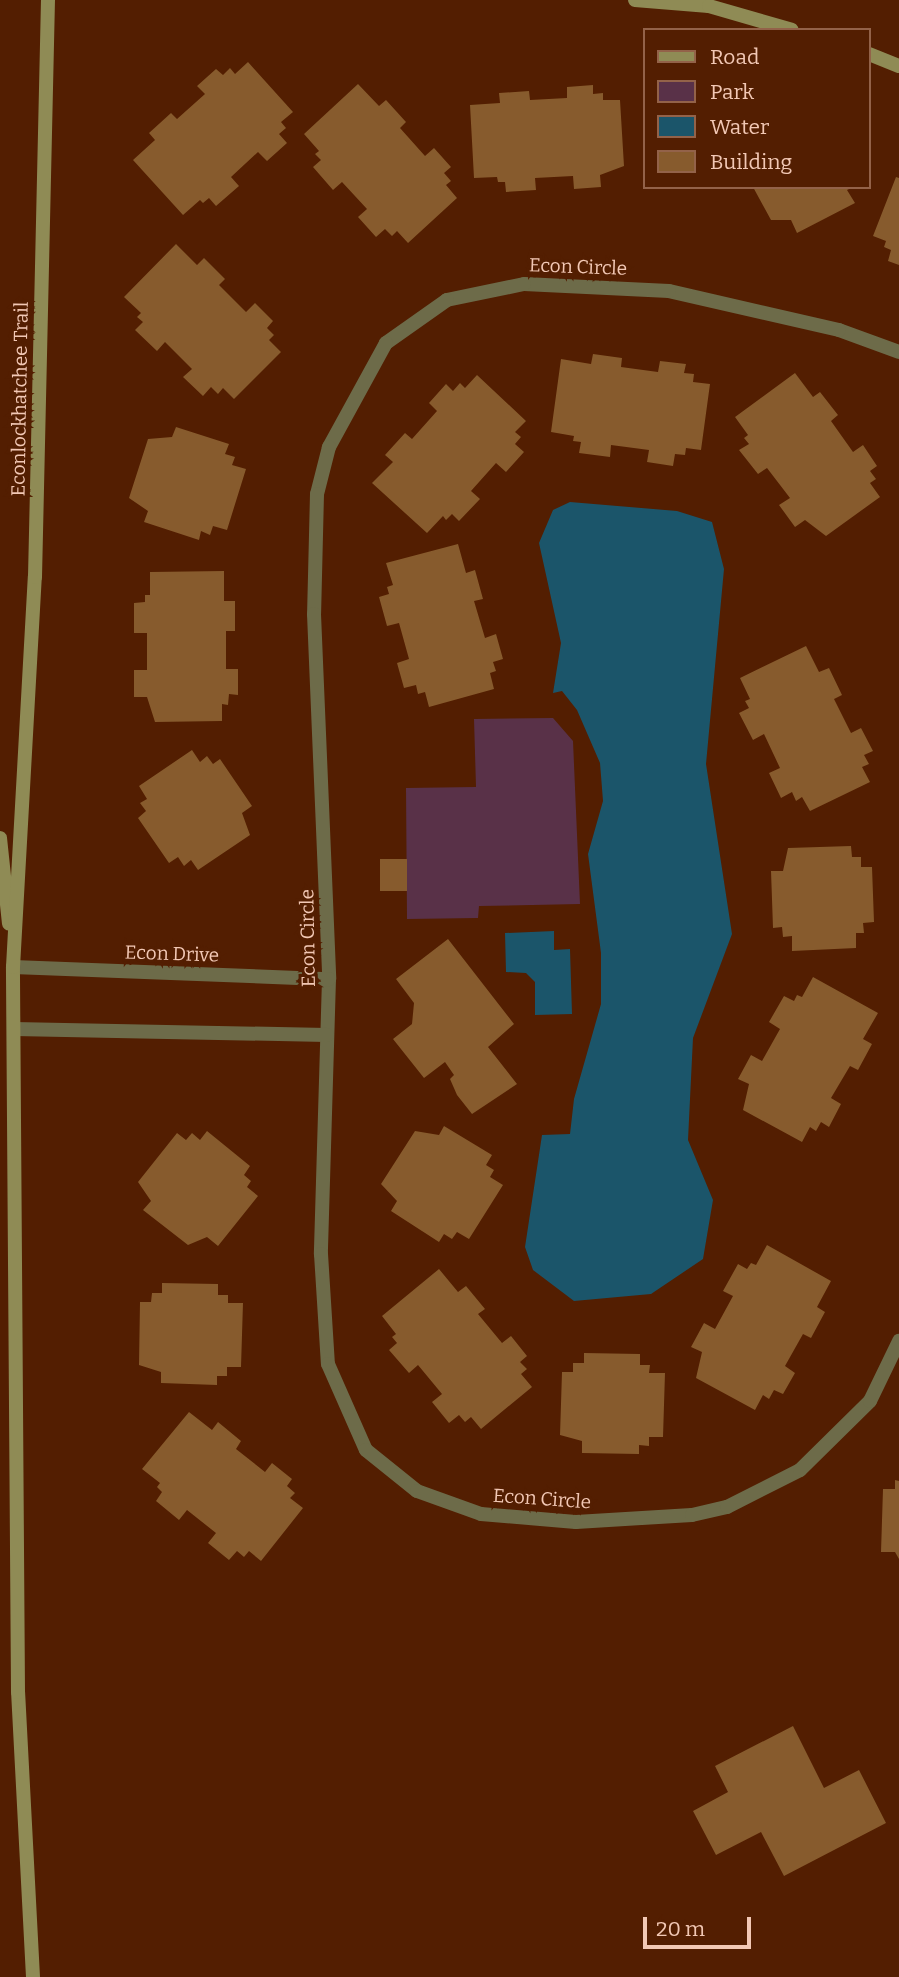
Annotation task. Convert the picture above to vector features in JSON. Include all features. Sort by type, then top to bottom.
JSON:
[{"type":"street","name":"Econlockhatchee Trail","points":[[33,1977],[18,1692],[13,967],[35,577],[48,0]]},
{"type":"street","points":[[635,0],[709,6],[785,28]]},
{"type":"street","points":[[871,55],[899,66]]},
{"type":"street","name":"Econlockhatchee Trail","points":[[0,838],[13,967]]},
{"type":"lane","name":"Econ Circle","points":[[899,352],[839,330],[669,291],[567,283],[524,284],[447,300],[386,343],[346,407],[317,494],[314,614],[329,979],[321,1254],[328,1364],[366,1450],[416,1491],[481,1514],[528,1520],[653,1521],[727,1507],[800,1470],[870,1401],[894,1369],[899,1341]]},
{"type":"lane","name":"Econ Drive","points":[[13,967],[329,979]]},
{"type":"lane","points":[[14,1029],[327,1035]]},
{"type":"green space","points":[[553,718],[573,741],[580,904],[479,906],[478,918],[407,919],[406,788],[476,787],[474,719]]},
{"type":"water","points":[[570,502],[677,511],[712,522],[724,569],[706,764],[732,934],[693,1038],[688,1140],[713,1200],[703,1259],[651,1294],[574,1301],[533,1270],[525,1247],[542,1135],[570,1134],[574,1099],[601,1004],[601,953],[588,854],[603,801],[600,763],[577,710],[562,691],[553,693],[561,643],[539,543],[553,510]]},
{"type":"water","points":[[554,931],[554,950],[570,949],[572,1014],[535,1015],[535,982],[526,973],[506,972],[505,933]]},
{"type":"building","points":[[248,62],[293,112],[281,122],[286,128],[279,134],[287,143],[267,161],[258,152],[231,177],[239,186],[216,206],[209,198],[203,203],[200,200],[183,215],[133,160],[155,140],[149,133],[171,113],[177,119],[205,94],[197,86],[216,69],[223,75],[230,68],[235,74]]},
{"type":"building","points":[[358,84],[379,106],[386,100],[406,122],[400,128],[425,156],[434,148],[451,167],[444,173],[451,181],[446,185],[457,198],[408,243],[397,231],[392,236],[385,229],[376,237],[358,217],[367,209],[342,182],[333,190],[313,167],[321,160],[315,154],[319,151],[304,134]]},
{"type":"building","points":[[593,85],[593,94],[603,93],[603,100],[620,100],[624,166],[600,175],[601,187],[574,189],[573,176],[535,178],[536,190],[506,192],[505,182],[498,182],[497,177],[474,178],[470,105],[500,103],[499,93],[529,91],[530,100],[567,98],[567,87]]},
{"type":"building","points":[[896,177],[899,178],[899,265],[888,261],[891,250],[884,247],[886,241],[873,236]]},
{"type":"building","points":[[754,189],[849,189],[847,190],[855,203],[797,233],[791,220],[771,220]]},
{"type":"building","points":[[176,244],[197,265],[204,258],[225,279],[219,285],[246,312],[255,303],[273,321],[267,328],[274,335],[269,340],[281,352],[234,399],[223,388],[218,394],[211,387],[203,396],[183,377],[192,369],[165,342],[157,351],[135,330],[143,322],[137,317],[141,313],[124,297]]},
{"type":"building","points":[[593,354],[622,358],[621,367],[658,372],[660,361],[686,364],[684,373],[694,374],[693,382],[710,384],[701,450],[686,448],[685,455],[675,454],[673,466],[647,462],[649,450],[611,445],[610,457],[579,453],[581,442],[573,441],[574,436],[551,432],[561,359],[591,364]]},
{"type":"building","points":[[795,373],[813,397],[820,392],[838,415],[831,421],[853,452],[863,445],[877,466],[870,471],[876,479],[870,483],[880,497],[826,536],[805,520],[795,527],[779,505],[790,498],[767,468],[758,474],[739,450],[749,444],[744,438],[748,435],[735,417]]},
{"type":"building","points":[[477,375],[526,421],[515,432],[521,437],[515,444],[524,452],[506,472],[496,463],[471,491],[480,499],[459,521],[452,514],[446,520],[443,516],[427,533],[372,483],[393,462],[385,455],[405,433],[412,439],[437,411],[429,403],[446,384],[453,391],[460,383],[465,388]]},
{"type":"building","points":[[176,427],[229,444],[225,454],[235,457],[232,465],[246,469],[227,530],[213,526],[210,535],[201,531],[199,540],[144,522],[148,511],[129,498],[148,439],[172,437]]},
{"type":"building","points":[[458,544],[466,573],[475,570],[483,599],[474,601],[485,638],[496,634],[503,659],[493,662],[496,671],[490,673],[494,689],[429,707],[425,692],[418,694],[416,685],[404,688],[397,663],[409,659],[399,623],[387,626],[379,597],[389,594],[387,587],[393,585],[386,563]]},
{"type":"building","points":[[224,571],[224,601],[235,601],[235,631],[226,631],[226,669],[238,669],[238,695],[229,694],[228,705],[222,704],[222,721],[155,722],[147,697],[134,697],[134,670],[147,670],[147,633],[134,633],[134,603],[145,602],[145,595],[150,595],[150,572]]},
{"type":"building","points":[[806,646],[819,672],[829,668],[842,695],[834,699],[851,733],[861,728],[873,751],[864,755],[869,764],[862,767],[870,782],[810,811],[802,797],[796,801],[792,792],[781,798],[769,773],[780,768],[764,734],[753,740],[739,713],[749,708],[745,701],[750,699],[740,678]]},
{"type":"building","points":[[192,750],[200,762],[207,756],[213,764],[220,759],[252,806],[242,813],[250,835],[198,870],[191,860],[184,866],[178,857],[169,863],[138,818],[146,811],[140,803],[147,799],[139,786]]},
{"type":"building","points":[[851,846],[852,857],[861,857],[861,867],[872,867],[874,922],[863,923],[864,933],[856,933],[856,948],[792,951],[792,936],[783,937],[782,927],[773,928],[771,871],[783,871],[788,848]]},
{"type":"building","points":[[380,859],[407,859],[407,891],[380,891]]},
{"type":"building","points":[[448,939],[514,1024],[488,1047],[517,1084],[472,1114],[457,1095],[450,1079],[454,1075],[445,1062],[424,1078],[393,1039],[412,1024],[414,1003],[396,979]]},
{"type":"building","points":[[813,977],[878,1013],[863,1039],[872,1044],[858,1070],[850,1066],[831,1098],[841,1104],[829,1127],[821,1122],[816,1131],[810,1127],[802,1142],[743,1110],[749,1084],[738,1079],[751,1055],[762,1061],[780,1029],[769,1022],[784,996],[794,1001],[797,995],[802,997]]},
{"type":"building","points":[[444,1126],[492,1155],[486,1165],[494,1170],[490,1177],[503,1185],[469,1239],[457,1232],[452,1239],[444,1234],[439,1242],[391,1211],[397,1201],[381,1184],[415,1131],[439,1135]]},
{"type":"building","points":[[207,1131],[250,1166],[244,1175],[251,1181],[247,1187],[258,1196],[218,1246],[207,1237],[188,1245],[143,1210],[151,1201],[138,1182],[177,1133],[186,1140],[192,1133],[200,1140]]},
{"type":"building","points":[[767,1245],[831,1281],[817,1307],[825,1312],[811,1338],[803,1334],[785,1366],[795,1373],[783,1394],[774,1390],[769,1399],[763,1395],[755,1410],[696,1378],[702,1352],[691,1347],[704,1323],[715,1329],[733,1296],[723,1291],[738,1264],[747,1269],[751,1263],[756,1265]]},
{"type":"building","points":[[439,1269],[458,1292],[466,1286],[485,1309],[478,1314],[502,1343],[511,1336],[527,1356],[520,1362],[527,1369],[521,1374],[532,1387],[481,1429],[471,1417],[465,1422],[459,1415],[449,1423],[432,1402],[442,1394],[418,1365],[409,1373],[389,1350],[397,1343],[392,1337],[396,1334],[382,1316]]},
{"type":"building","points":[[162,1283],[218,1284],[218,1295],[228,1295],[228,1303],[243,1303],[241,1367],[227,1367],[227,1376],[217,1376],[217,1385],[161,1383],[161,1372],[139,1365],[140,1302],[151,1302],[152,1293],[162,1293]]},
{"type":"building","points":[[584,1353],[640,1354],[640,1365],[650,1365],[649,1373],[665,1373],[663,1437],[649,1437],[649,1446],[639,1445],[639,1454],[582,1453],[582,1441],[560,1435],[562,1372],[573,1372],[573,1363],[584,1363]]},
{"type":"building","points":[[189,1412],[212,1430],[218,1422],[241,1441],[236,1449],[265,1472],[272,1463],[292,1479],[287,1486],[295,1493],[290,1498],[303,1508],[261,1561],[249,1551],[244,1557],[237,1551],[229,1560],[208,1543],[216,1533],[187,1510],[179,1520],[156,1501],[162,1492],[157,1487],[160,1483],[142,1469]]},
{"type":"building","points":[[895,1480],[899,1481],[899,1559],[895,1552],[881,1552],[883,1489],[895,1489]]},
{"type":"building","points":[[793,1726],[824,1788],[859,1770],[886,1823],[784,1876],[761,1832],[716,1855],[693,1811],[728,1792],[715,1766]]}]
